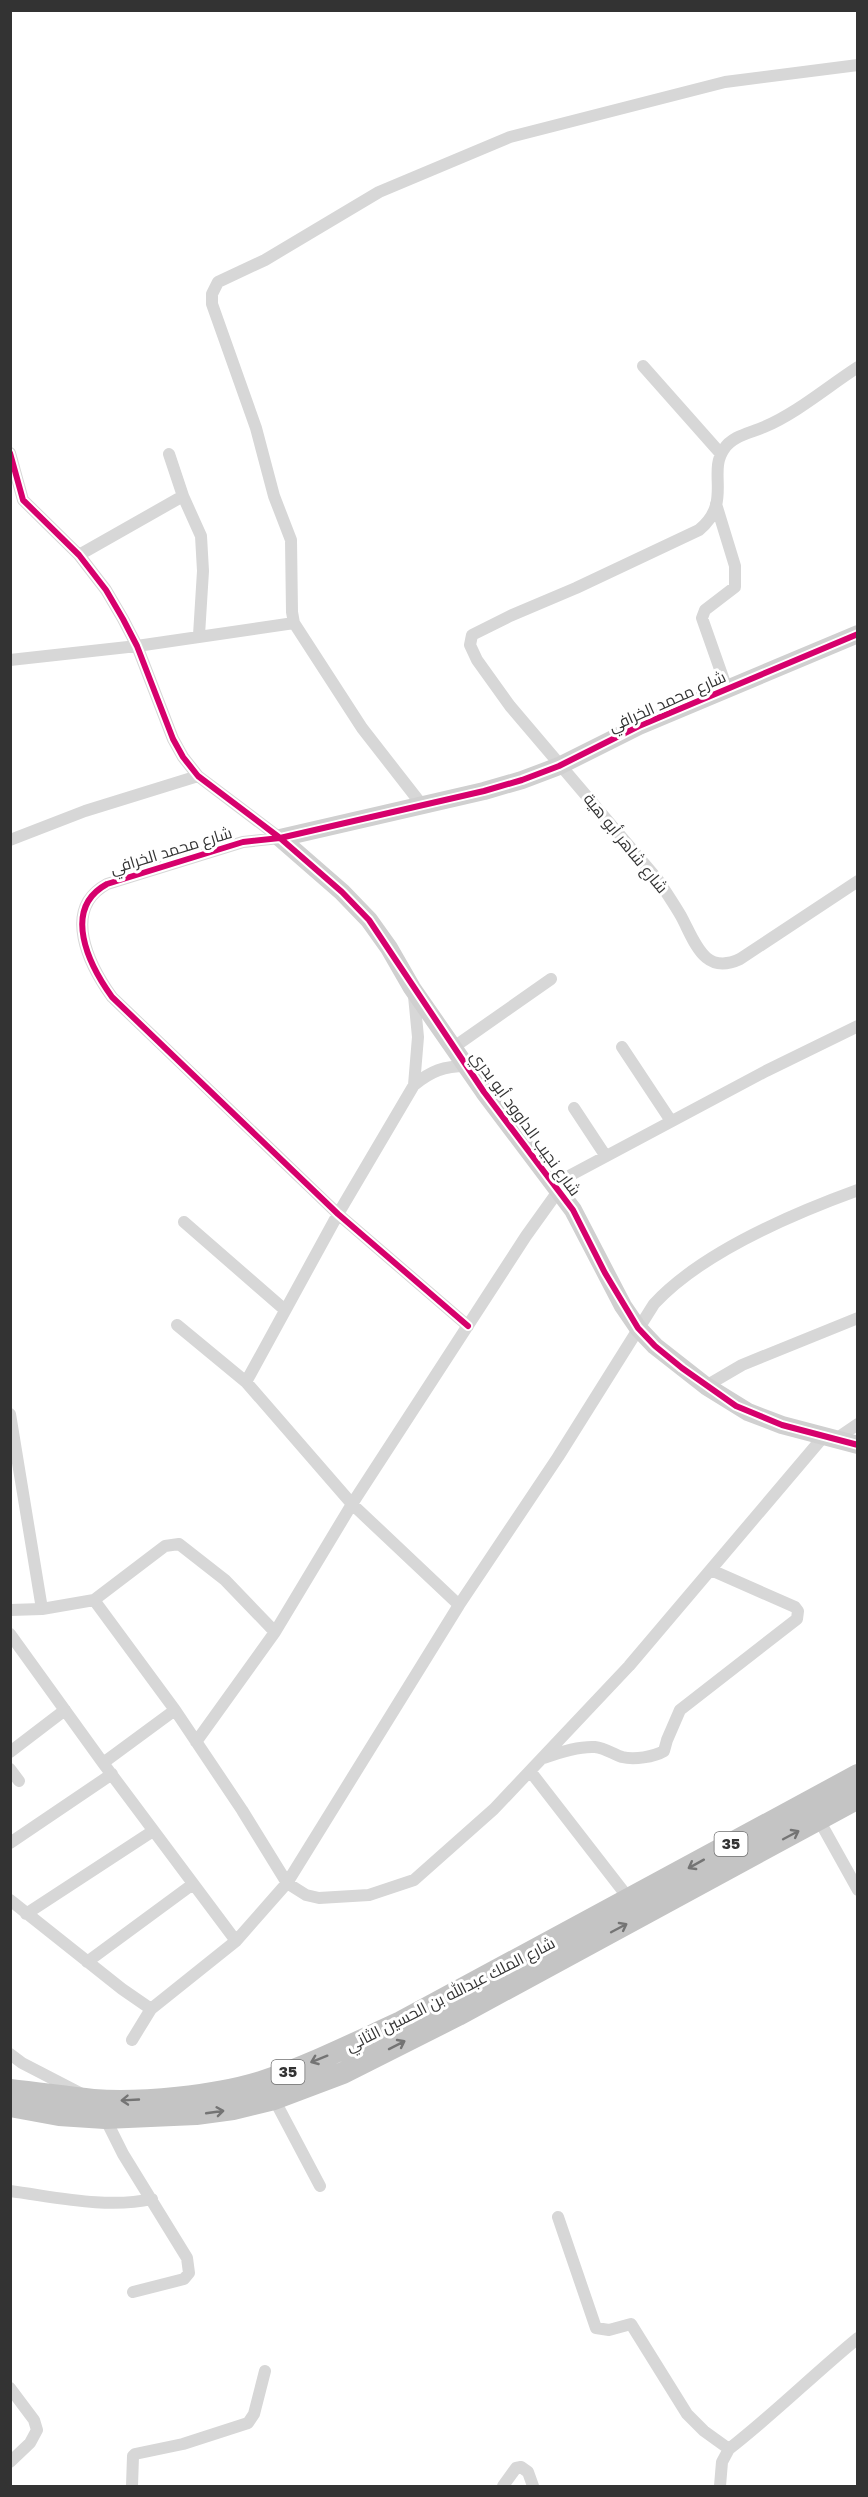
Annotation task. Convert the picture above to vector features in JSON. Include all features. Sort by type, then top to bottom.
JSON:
[{"type":"highway","name":"شارع الملك عبدالله بن الحسين الثاني","points":[[583,1936],[630,1899],[858,1775]]},
{"type":"highway","name":"شارع الملك عبدالله بن الحسين الثاني","points":[[10,2106],[59,2115],[100,2109],[126,2100],[204,2094],[260,2082],[325,2058],[544,1957],[819,1820],[858,1798]]},
{"type":"highway","name":"شارع الملك عبدالله بن الحسين الثاني","points":[[10,2090],[100,2109],[196,2114],[234,2109],[274,2099],[343,2073],[458,2014],[544,1957]]},
{"type":"street","points":[[422,805],[362,728],[294,623],[291,540],[274,496],[256,428],[212,304],[212,294],[218,282],[265,260],[379,192],[510,137],[706,86],[762,76],[858,65]]},
{"type":"street","points":[[643,366],[720,454]]},
{"type":"street","points":[[559,766],[510,706],[477,660],[470,645],[471,638],[510,616],[587,583],[699,530],[709,521],[716,504],[720,454],[725,446],[765,427],[858,367]]},
{"type":"street","points":[[10,453],[17,501],[80,555],[106,590],[137,646],[172,739],[198,776],[280,838]]},
{"type":"street","points":[[169,454],[183,496],[201,536],[203,571],[199,635]]},
{"type":"street","points":[[80,555],[183,496]]},
{"type":"street","points":[[716,504],[735,566],[735,587],[705,610],[702,618],[727,689]]},
{"type":"street","points":[[10,660],[137,646],[199,635],[294,623]]},
{"type":"street","name":"شارع محمد الخرافي","points":[[468,1326],[338,1214],[112,997],[96,975],[87,951],[82,927],[86,906],[94,891],[107,884],[243,842],[280,838],[484,791],[559,766],[639,726],[858,634]]},
{"type":"street","name":"شارع شاهر أبو هية","points":[[559,766],[621,834],[658,880],[677,909],[697,948],[714,963],[731,963],[740,959],[858,881]]},
{"type":"street","points":[[10,840],[85,811],[198,776]]},
{"type":"street","name":"شارع نجيب الداوود أبو بدري","points":[[280,838],[342,892],[369,920],[389,948],[412,988],[466,1066],[573,1210],[605,1273],[638,1328],[655,1346],[736,1406],[764,1419],[858,1445]]},
{"type":"street","points":[[453,1047],[551,979]]},
{"type":"street","points":[[412,988],[418,1037],[414,1085]]},
{"type":"street","points":[[196,1742],[275,1632],[352,1504],[558,1189],[569,1176],[766,1071],[858,1026]]},
{"type":"street","points":[[622,1047],[671,1121]]},
{"type":"street","points":[[246,1382],[338,1214],[414,1085],[431,1072],[448,1066],[466,1066]]},
{"type":"street","points":[[574,1108],[605,1155]]},
{"type":"street","points":[[132,2040],[151,2008],[236,1941],[287,1883],[459,1605],[558,1456],[638,1328],[662,1295],[724,1252],[792,1215],[858,1190]]},
{"type":"street","points":[[184,1222],[285,1310]]},
{"type":"street","points":[[706,1386],[742,1365],[858,1318]]},
{"type":"street","points":[[177,1325],[246,1382],[352,1504],[459,1605]]},
{"type":"street","points":[[10,1414],[42,1609]]},
{"type":"street","points":[[94,1600],[175,1710],[287,1883],[306,1895],[319,1898],[369,1895],[414,1880],[494,1809],[629,1666],[805,1461],[830,1438],[858,1424]]},
{"type":"street","points":[[10,1610],[42,1609],[94,1600],[165,1546],[179,1544],[219,1575],[275,1632]]},
{"type":"street","points":[[540,1759],[565,1750],[591,1747],[599,1747],[623,1757],[656,1756],[664,1751],[680,1710],[797,1619],[798,1611],[795,1607],[711,1570]]},
{"type":"street","points":[[10,1634],[236,1941]]},
{"type":"street","points":[[10,1752],[65,1710]]},
{"type":"street","points":[[103,1763],[175,1710]]},
{"type":"street","points":[[10,1769],[19,1781]]},
{"type":"street","points":[[530,1771],[630,1899]]},
{"type":"street","points":[[10,1843],[112,1774]]},
{"type":"street","points":[[819,1820],[858,1890]]},
{"type":"street","points":[[26,1914],[153,1831]]},
{"type":"street","points":[[87,1962],[193,1884]]},
{"type":"street","points":[[10,1900],[122,1989],[151,2008]]},
{"type":"street","points":[[10,2054],[100,2109],[123,2154],[187,2258],[189,2273],[184,2279],[133,2292]]},
{"type":"street","points":[[274,2099],[320,2186]]},
{"type":"street","points":[[10,2191],[117,2202],[152,2199]]},
{"type":"street","points":[[558,2217],[596,2328],[609,2330],[631,2324],[687,2414],[704,2431],[729,2449]]},
{"type":"street","points":[[720,2487],[722,2462],[729,2449],[767,2419],[816,2372],[858,2338]]},
{"type":"street","points":[[132,2487],[133,2456],[135,2454],[183,2444],[248,2423],[254,2415],[265,2372]]},
{"type":"street","points":[[10,2388],[34,2420],[37,2430],[30,2443],[10,2462]]},
{"type":"street","points":[[503,2487],[516,2468],[521,2467],[528,2472],[533,2487]]},
{"type":"cycle path","points":[[10,453],[23,500],[79,555],[106,590],[123,619],[137,646],[173,739],[183,757],[198,776],[280,838],[342,892],[369,920],[484,1092],[573,1210],[605,1273],[638,1328],[655,1346],[682,1368],[736,1406],[782,1425],[858,1445]]},
{"type":"cycle path","points":[[468,1326],[338,1214],[112,997],[88,954],[82,922],[85,908],[93,895],[107,884],[243,842],[280,838],[484,791],[522,780],[559,766],[639,726],[858,634]]}]
